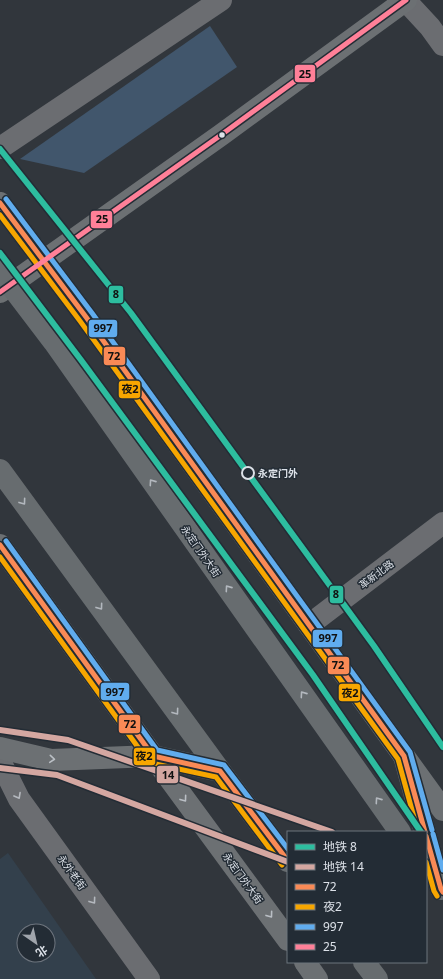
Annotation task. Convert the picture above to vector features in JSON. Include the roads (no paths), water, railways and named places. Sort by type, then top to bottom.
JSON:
[{"type":"highway","name":"永定门外大街","points":[[4,282],[54,342],[399,831]]},
{"type":"highway","points":[[0,470],[220,771],[287,860]]},
{"type":"highway","points":[[153,756],[220,771]]},
{"type":"highway","points":[[404,756],[425,831]]},
{"type":"highway","points":[[427,839],[442,891]]},
{"type":"highway","points":[[427,869],[442,891]]},
{"type":"highway","points":[[365,963],[377,979]]},
{"type":"street","points":[[0,148],[220,0]]},
{"type":"street","points":[[4,282],[44,261],[221,135],[405,0],[430,27],[443,45]]},
{"type":"street","points":[[0,203],[91,323],[443,810]]},
{"type":"street","name":"革新北路","points":[[309,625],[443,523]]},
{"type":"street","name":"永定门外大街","points":[[0,545],[287,939]]},
{"type":"street","points":[[0,748],[51,760],[153,756]]},
{"type":"street","name":"永外老街","points":[[0,761],[19,800],[149,979]]},
{"type":"street","points":[[305,963],[317,979]]},
{"type":"metro line","name":"8","points":[[0,149],[131,313],[374,646],[443,747]]},
{"type":"metro line","name":"8","points":[[0,253],[81,360],[313,675],[420,831]]},
{"type":"metro line","name":"14","points":[[0,730],[68,740],[329,831]]},
{"type":"metro line","name":"14","points":[[0,768],[57,775],[287,862]]},
{"type":"place","name":"永定门外","points":[[248,473]]}]
